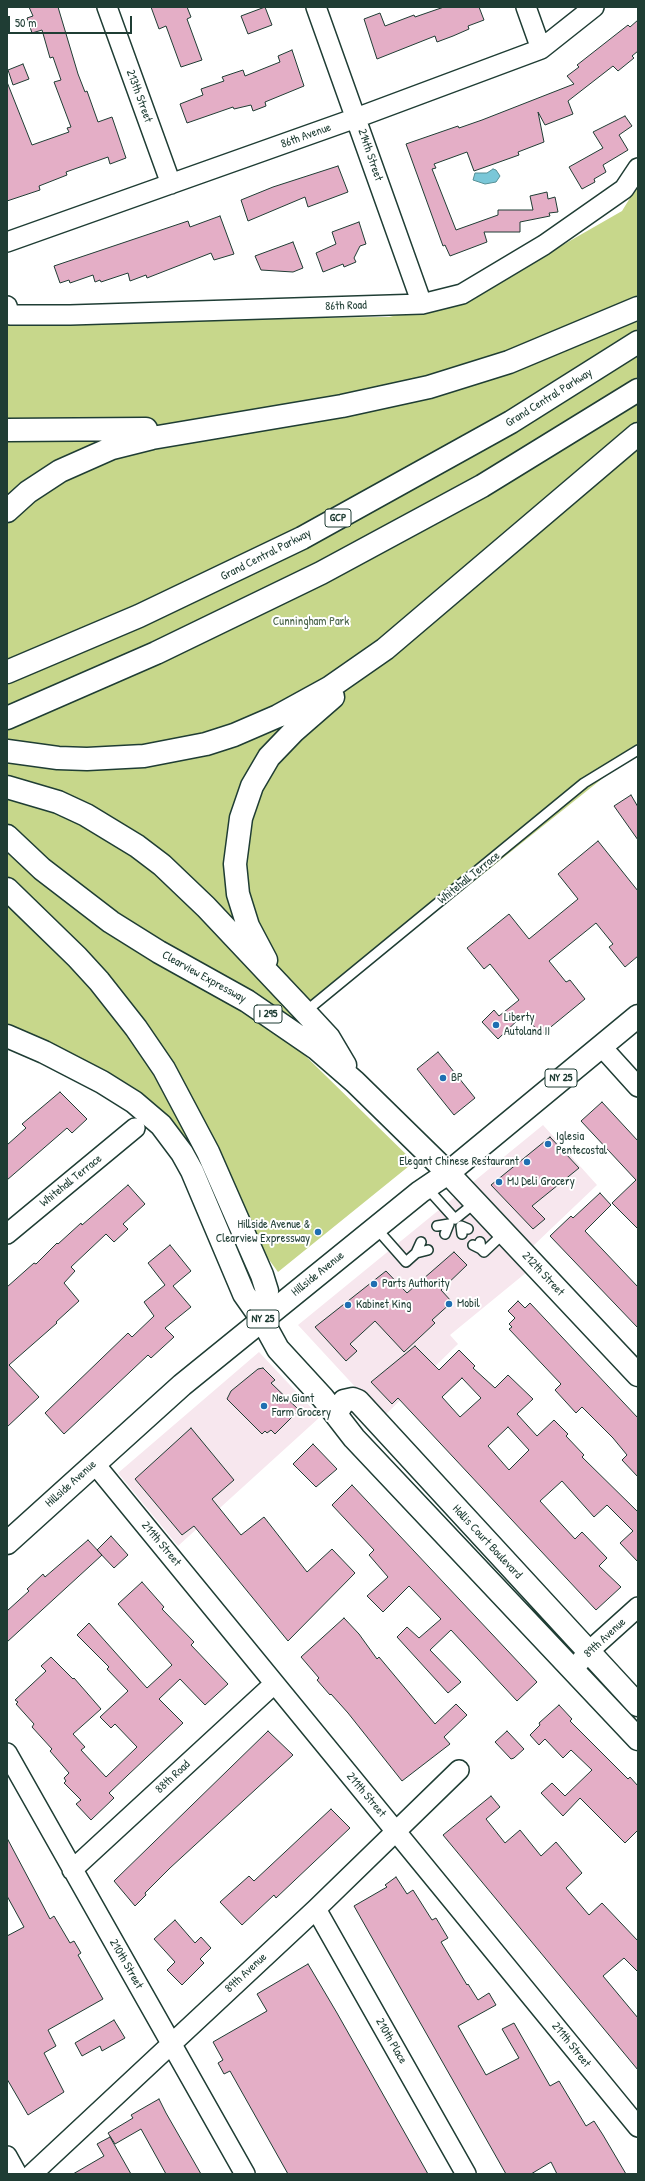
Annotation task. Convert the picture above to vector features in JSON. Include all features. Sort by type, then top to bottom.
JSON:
[{"type":"main road","points":[[7,512],[28,492],[60,471],[112,448],[152,438],[386,396],[469,375],[547,348],[638,308]]},
{"type":"main road","name":"Grand Central Parkway","points":[[16,669],[153,610],[302,538],[499,429],[638,342]]},
{"type":"main road","points":[[7,718],[211,628],[327,570],[488,482],[638,390]]},
{"type":"main road","points":[[7,430],[130,430],[259,419]]},
{"type":"main road","points":[[305,1012],[265,960],[256,944],[238,894],[235,864],[241,818],[250,791],[260,771],[280,744],[405,633],[638,434]]},
{"type":"main road","points":[[7,752],[58,758],[117,758],[174,751],[206,744],[259,725],[313,698],[365,664],[405,633]]},
{"type":"main road","points":[[7,787],[33,793],[93,819],[137,846],[185,886],[329,1038],[355,1082]]},
{"type":"main road","name":"Clearview Expressway","points":[[7,836],[42,869],[110,922],[159,952],[270,1015],[317,1049],[355,1082],[448,1173]]},
{"type":"main road","points":[[7,889],[77,957],[99,981],[136,1028],[164,1069],[208,1152],[262,1275],[267,1291],[265,1317],[267,1329],[278,1349],[336,1414],[354,1438],[638,1739]]},
{"type":"main road","name":"Hillside Avenue","points":[[7,1543],[177,1389],[376,1228],[448,1173],[638,1016]]},
{"type":"main road","points":[[7,1030],[76,1067],[134,1102],[161,1125],[171,1137],[192,1171],[244,1294],[256,1311],[265,1317]]},
{"type":"main road","points":[[7,1036],[76,1067]]},
{"type":"main road","name":"212th Street","points":[[448,1173],[638,1375]]},
{"type":"main road","name":"Hollis Court Boulevard","points":[[336,1414],[344,1401],[353,1399],[358,1401],[638,1705]]},
{"type":"main road","points":[[419,1506],[435,1486]]},
{"type":"main road","points":[[487,1580],[503,1559]]},
{"type":"street","name":"213th Street","points":[[107,7],[171,184]]},
{"type":"street","name":"214th Street","points":[[316,7],[422,304]]},
{"type":"street","points":[[526,7],[541,49]]},
{"type":"street","name":"86th Avenue","points":[[7,242],[356,118],[541,49],[594,7]]},
{"type":"street","name":"86th Road","points":[[9,311],[422,304],[462,294],[544,245],[624,189],[638,168]]},
{"type":"street","points":[[601,1046],[638,1087]]},
{"type":"street","name":"Whitehall Terrace","points":[[7,1234],[135,1128]]},
{"type":"street","name":"211th Street","points":[[94,1463],[274,1684],[635,2116]]},
{"type":"street","name":"89th Avenue","points":[[573,1670],[588,1652],[638,1607]]},
{"type":"street","name":"88th Road","points":[[72,1870],[274,1684]]},
{"type":"street","name":"210th Street","points":[[7,1754],[245,2174]]},
{"type":"street","name":"89th Avenue","points":[[32,2174],[316,1909],[459,1770]]},
{"type":"street","name":"210th Place","points":[[316,1909],[466,2174]]},
{"type":"street","points":[[7,2156],[17,2174]]},
{"type":"lane","name":"Whitehall Terrace","points":[[305,1012],[584,783],[638,750]]},
{"type":"lane","points":[[427,1188],[459,1226]]},
{"type":"lane","points":[[445,1234],[459,1226],[476,1202]]},
{"type":"lane","points":[[437,1226],[459,1226]]},
{"type":"lane","points":[[376,1228],[406,1262],[416,1253],[428,1250]]},
{"type":"lane","points":[[478,1245],[484,1252],[505,1233]]},
{"type":"lane","points":[[416,1253],[420,1242]]},
{"type":"shaded area","points":[[543,1125],[597,1185],[533,1246],[544,1258],[450,1335],[458,1344],[383,1417],[298,1325]]},
{"type":"shaded area","points":[[259,1352],[320,1417],[178,1546],[118,1473]]},
{"type":"green space","name":"Cunningham Park","points":[[638,185],[638,750],[283,1034],[414,1162],[278,1272],[166,1118],[7,1032],[7,320],[389,317],[472,297],[622,211]]},
{"type":"water","points":[[493,169],[496,170],[500,176],[496,182],[485,184],[473,180],[475,173],[487,173]]},
{"type":"building","points":[[29,7],[58,7],[78,74],[85,92],[87,91],[98,122],[112,117],[126,158],[110,164],[108,157],[66,172],[67,175],[39,186],[40,190],[7,201],[7,82],[32,145],[69,132],[67,128],[71,127],[54,82],[61,80],[53,57],[50,58],[42,30],[32,33],[27,18],[33,16]]},
{"type":"building","points":[[151,7],[187,7],[191,17],[187,19],[202,60],[181,67],[166,26],[159,29]]},
{"type":"building","points":[[265,7],[272,25],[248,34],[241,16]]},
{"type":"building","points":[[444,7],[479,7],[484,20],[468,26],[469,29],[437,42],[435,36],[377,59],[364,19],[380,13],[385,26],[414,15],[415,17]]},
{"type":"building","points":[[638,20],[638,51],[632,56],[634,58],[618,71],[613,66],[568,101],[573,114],[545,125],[538,112],[544,142],[518,152],[519,155],[474,171],[467,152],[434,164],[436,168],[432,169],[456,230],[498,215],[498,210],[533,210],[530,196],[547,192],[548,199],[555,197],[558,212],[549,213],[550,216],[520,222],[520,232],[484,232],[487,242],[450,256],[445,245],[443,246],[406,144],[458,126],[459,128],[482,120],[574,84],[567,76],[579,67],[577,65],[628,25],[630,27]]},
{"type":"building","points":[[292,50],[304,86],[265,102],[266,106],[253,111],[251,105],[234,109],[233,107],[187,123],[180,104],[203,95],[201,89],[224,81],[222,77],[243,70],[245,76],[280,62],[278,56]]},
{"type":"building","points":[[23,64],[29,79],[13,85],[8,70]]},
{"type":"building","points":[[625,116],[632,126],[619,135],[628,150],[603,165],[606,172],[594,179],[595,182],[582,189],[569,167],[603,148],[593,132]]},
{"type":"building","points":[[338,166],[348,192],[308,207],[305,197],[248,221],[241,200],[273,187]]},
{"type":"building","points":[[220,216],[234,254],[214,260],[211,253],[147,278],[146,275],[130,281],[128,273],[101,282],[100,280],[95,282],[93,275],[70,283],[69,280],[60,283],[54,266],[188,221],[190,227]]},
{"type":"building","points":[[359,222],[366,244],[360,246],[354,258],[356,262],[344,267],[343,264],[323,272],[316,253],[336,244],[332,232]]},
{"type":"building","points":[[293,242],[303,268],[293,272],[261,270],[255,256]]},
{"type":"building","points":[[631,795],[638,807],[638,840],[614,806]]},
{"type":"building","points":[[598,841],[638,891],[638,956],[625,967],[609,947],[613,944],[596,923],[549,961],[566,982],[570,980],[585,999],[541,1035],[524,1014],[498,1039],[482,1022],[494,1010],[499,1016],[519,1000],[490,964],[484,969],[467,948],[509,914],[529,939],[578,899],[558,874]]},
{"type":"building","points":[[438,1052],[475,1098],[454,1115],[417,1069]]},
{"type":"building","points":[[60,1092],[87,1119],[72,1133],[67,1128],[7,1180],[7,1145],[26,1128],[22,1124]]},
{"type":"building","points":[[602,1102],[638,1141],[638,1229],[612,1203],[636,1180],[581,1121]]},
{"type":"building","points":[[550,1137],[579,1168],[532,1206],[545,1219],[533,1229],[491,1185]]},
{"type":"building","points":[[128,1185],[145,1204],[123,1224],[128,1229],[114,1242],[106,1234],[71,1267],[75,1271],[64,1283],[79,1301],[56,1322],[57,1323],[9,1365],[39,1397],[7,1427],[7,1287],[34,1263],[36,1264],[57,1243],[58,1244],[81,1223],[82,1225]]},
{"type":"building","points":[[600,1193],[611,1205],[585,1231],[638,1287],[638,1328],[550,1236],[571,1216],[573,1218]]},
{"type":"building","points":[[170,1245],[191,1271],[173,1286],[191,1307],[165,1328],[174,1337],[151,1358],[148,1355],[64,1434],[45,1413],[128,1333],[132,1337],[154,1316],[144,1302],[165,1285],[148,1263]]},
{"type":"building","points":[[454,1252],[467,1265],[441,1290],[452,1302],[432,1320],[435,1323],[404,1352],[375,1321],[350,1344],[357,1351],[346,1361],[315,1327],[386,1271],[407,1293]]},
{"type":"building","points":[[518,1301],[525,1308],[530,1303],[638,1418],[638,1477],[622,1460],[627,1455],[613,1438],[582,1407],[576,1413],[555,1390],[561,1384],[509,1329],[512,1327],[509,1324],[515,1318],[508,1311]]},
{"type":"building","points":[[415,1346],[439,1370],[459,1350],[475,1366],[473,1368],[495,1388],[508,1375],[533,1399],[517,1414],[537,1436],[554,1420],[568,1434],[566,1436],[584,1455],[582,1457],[638,1512],[638,1562],[620,1543],[633,1531],[607,1505],[594,1517],[562,1481],[540,1501],[575,1539],[582,1532],[607,1558],[599,1566],[621,1587],[596,1610],[398,1398],[392,1404],[371,1382]],"holes":[[[462,1378],[481,1398],[460,1417],[442,1397]],[[508,1427],[529,1450],[509,1470],[488,1446]]]},
{"type":"building","name":"New Giant Farm Grocery","points":[[263,1368],[275,1380],[271,1383],[299,1410],[275,1434],[271,1430],[267,1433],[265,1431],[262,1434],[227,1399],[231,1391],[258,1369]]},
{"type":"building","points":[[191,1428],[234,1480],[212,1499],[241,1535],[264,1517],[307,1572],[332,1549],[355,1573],[288,1641],[194,1526],[182,1535],[135,1479]]},
{"type":"building","points":[[313,1444],[337,1469],[316,1487],[293,1464]]},
{"type":"building","points":[[352,1485],[537,1682],[517,1701],[451,1630],[430,1650],[461,1682],[448,1693],[397,1637],[407,1627],[419,1638],[441,1619],[409,1586],[383,1612],[367,1596],[388,1577],[369,1555],[374,1550],[332,1505]]},
{"type":"building","points":[[111,1536],[128,1555],[114,1568],[97,1550]]},
{"type":"building","points":[[88,1540],[102,1555],[7,1642],[7,1611],[29,1591],[27,1589],[43,1574],[45,1577]]},
{"type":"building","points":[[142,1582],[164,1607],[162,1609],[194,1642],[191,1645],[228,1684],[205,1705],[180,1679],[159,1699],[183,1723],[109,1793],[114,1798],[91,1820],[76,1804],[81,1800],[64,1783],[66,1781],[64,1778],[69,1773],[50,1751],[52,1749],[32,1727],[34,1724],[16,1704],[18,1702],[15,1700],[46,1671],[41,1666],[51,1657],[73,1679],[74,1678],[101,1709],[73,1734],[85,1747],[81,1750],[106,1777],[137,1747],[115,1724],[111,1728],[100,1717],[128,1691],[107,1669],[109,1667],[77,1635],[89,1623],[147,1688],[172,1665],[118,1604]]},
{"type":"building","points":[[344,1618],[359,1634],[377,1659],[379,1657],[435,1724],[456,1704],[467,1715],[444,1737],[450,1744],[402,1781],[348,1713],[317,1680],[319,1678],[301,1657]]},
{"type":"building","points":[[559,1705],[572,1719],[570,1721],[628,1779],[630,1777],[638,1786],[638,1830],[625,1843],[580,1798],[563,1816],[541,1793],[552,1783],[565,1796],[592,1770],[571,1750],[563,1758],[545,1739],[539,1745],[530,1735],[540,1725],[539,1723]]},
{"type":"building","points":[[268,1731],[293,1755],[170,1868],[145,1893],[146,1895],[135,1906],[114,1881]]},
{"type":"building","points":[[507,1731],[524,1749],[511,1759],[495,1742]]},
{"type":"building","points":[[491,1796],[500,1807],[486,1819],[505,1843],[520,1830],[541,1856],[556,1842],[582,1873],[566,1888],[589,1915],[602,1903],[638,1941],[638,1972],[624,1958],[603,1976],[638,2018],[638,2070],[443,1835]]},
{"type":"building","points":[[331,1809],[350,1828],[276,1898],[274,1895],[242,1925],[220,1902],[249,1876],[254,1881]]},
{"type":"building","points":[[7,1838],[50,1919],[54,1916],[70,1943],[74,1941],[81,1953],[78,1955],[103,1999],[48,2030],[56,2046],[44,2053],[64,2092],[28,2115],[7,2079],[7,1936],[24,1927],[7,1896]]},
{"type":"building","points":[[396,1877],[407,1894],[413,1890],[432,1920],[436,1918],[448,1938],[441,1942],[467,1985],[468,1984],[478,2000],[489,1993],[496,2005],[458,2026],[486,2075],[519,2058],[502,2029],[514,2023],[550,2086],[559,2081],[586,2126],[594,2121],[626,2174],[557,2174],[551,2162],[531,2174],[506,2174],[354,1906],[387,1887],[385,1885]]},
{"type":"building","points":[[175,1920],[195,1943],[201,1937],[211,1948],[200,1959],[204,1963],[182,1985],[167,1970],[175,1962],[154,1939]]},
{"type":"building","points":[[308,1964],[428,2174],[288,2174],[230,2071],[224,2074],[218,2063],[223,2060],[213,2042],[267,2011],[257,1994]]},
{"type":"building","points":[[114,2020],[125,2038],[102,2051],[100,2046],[82,2056],[75,2043]]},
{"type":"building","points":[[159,2099],[201,2174],[166,2174],[141,2129],[115,2144],[108,2133],[133,2118],[131,2115]]},
{"type":"building","points":[[110,2137],[131,2174],[73,2174],[104,2156],[97,2144]]},
{"type":"place","name":"Liberty Autoland II","points":[[496,1025]]},
{"type":"place","name":"BP","points":[[443,1078]]},
{"type":"place","name":"Iglesia Pentecostal","points":[[548,1144]]},
{"type":"place","name":"Elegant Chinese Restaurant","points":[[527,1162]]},
{"type":"place","name":"MJ Deli Grocery","points":[[499,1182]]},
{"type":"place","name":"Hillside Avenue & Clearview Expressway","points":[[318,1232]]},
{"type":"place","name":"Parts Authority","points":[[374,1284]]},
{"type":"place","name":"Mobil","points":[[449,1304]]},
{"type":"place","name":"Kabinet King","points":[[348,1305]]},
{"type":"place","name":"New Giant Farm Grocery","points":[[264,1406]]}]
